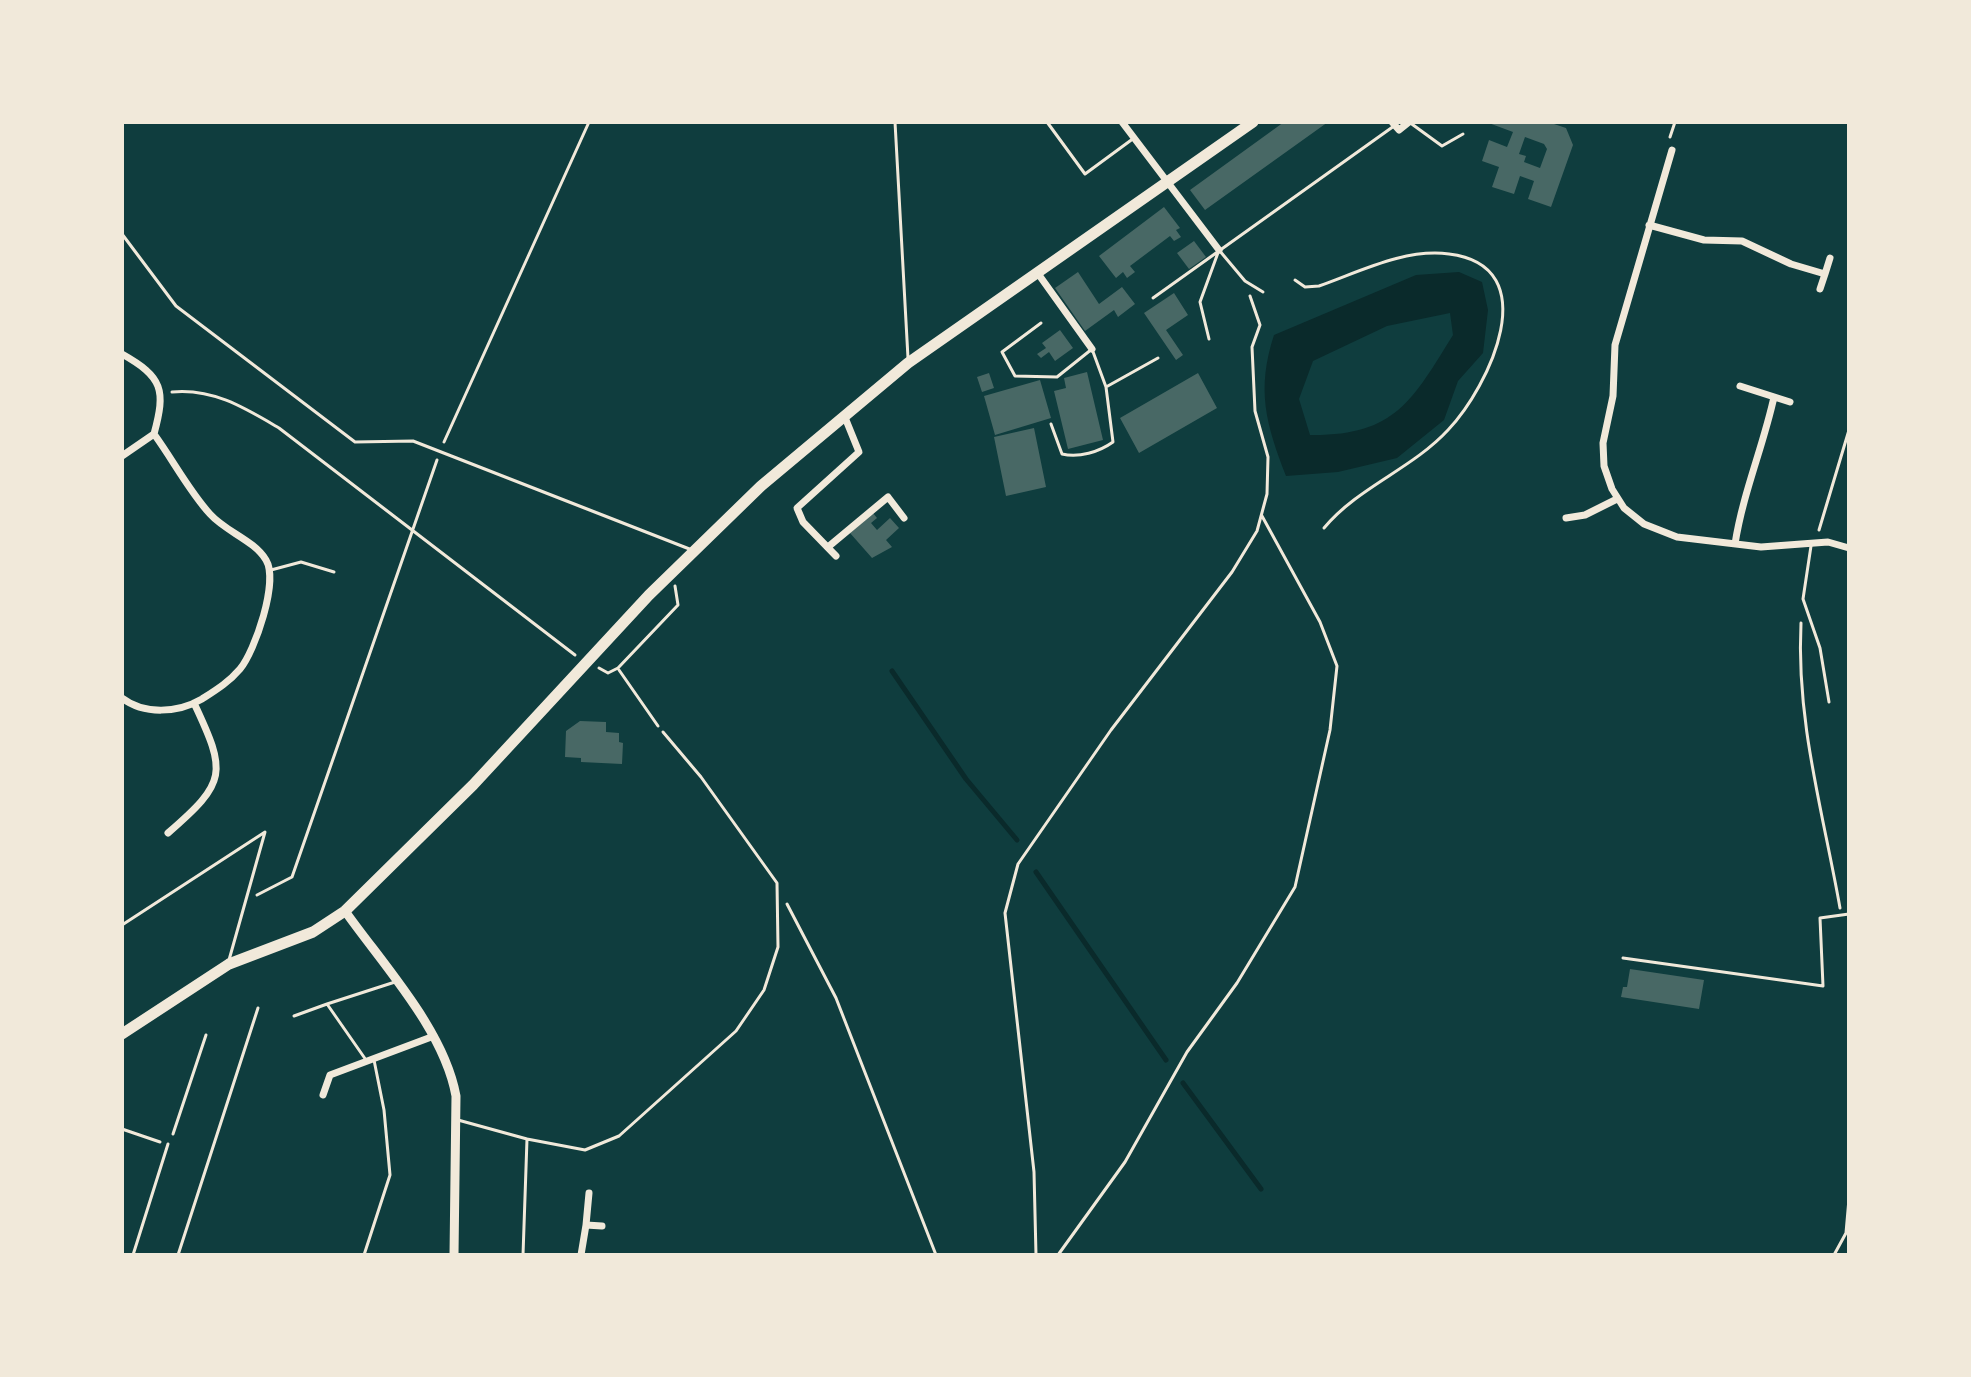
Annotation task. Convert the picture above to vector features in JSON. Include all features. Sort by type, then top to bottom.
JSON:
[{"type":"main road","points":[[122,1034],[229,964],[313,932],[345,911],[473,785],[597,650],[761,486],[908,363],[1039,275],[1253,122]]},
{"type":"street","points":[[1122,122],[1219,250]]},
{"type":"street","points":[[1393,124],[1399,130],[1409,122]]},
{"type":"street","points":[[1672,150],[1615,345],[1613,396],[1604,431],[1604,466],[1617,499],[1644,524],[1666,534],[1735,544],[1777,547],[1813,543],[1849,548]]},
{"type":"street","points":[[1649,225],[1704,240],[1742,241],[1791,264],[1825,274]]},
{"type":"street","points":[[1820,289],[1830,258]]},
{"type":"street","points":[[1039,275],[1092,349]]},
{"type":"street","points":[[122,354],[144,366],[163,401],[154,434],[122,456]]},
{"type":"street","points":[[1740,386],[1790,402]]},
{"type":"street","points":[[1735,544],[1741,502],[1765,439],[1774,397]]},
{"type":"street","points":[[836,556],[803,522],[797,508],[859,452],[844,415]]},
{"type":"street","points":[[122,698],[135,708],[166,710],[194,703],[222,687],[242,667],[253,646],[271,584],[271,570],[265,558],[211,515],[154,434]]},
{"type":"street","points":[[828,547],[888,497],[904,518]]},
{"type":"street","points":[[1566,518],[1585,515],[1617,499]]},
{"type":"street","points":[[168,833],[206,800],[215,781],[217,753],[194,703]]},
{"type":"street","points":[[345,911],[434,1036],[452,1075],[456,1119],[454,1255]]},
{"type":"street","points":[[323,1095],[330,1075],[434,1036]]},
{"type":"street","points":[[581,1255],[589,1193]]},
{"type":"street","points":[[586,1225],[602,1226]]},
{"type":"lane","points":[[895,122],[908,363]]},
{"type":"lane","points":[[1047,122],[1085,174],[1134,138]]},
{"type":"lane","points":[[1409,122],[1442,146],[1463,134]]},
{"type":"lane","points":[[1153,298],[1393,124]]},
{"type":"lane","points":[[122,234],[176,306],[355,442],[413,441],[694,551]]},
{"type":"lane","points":[[1219,250],[1245,281],[1263,292]]},
{"type":"lane","points":[[1209,339],[1200,302],[1219,250]]},
{"type":"lane","points":[[1041,323],[1002,352],[1015,376],[1057,377],[1092,349],[1106,387],[1113,442],[1103,449],[1072,456],[1062,454],[1051,424]]},
{"type":"lane","points":[[1106,387],[1158,358]]},
{"type":"lane","points":[[1813,543],[1803,599],[1820,648],[1829,702]]},
{"type":"lane","points":[[271,570],[301,562],[334,572]]},
{"type":"lane","points":[[456,1119],[527,1139],[585,1150],[607,1142],[619,1136],[736,1031],[764,990],[778,947],[777,887],[709,787],[663,732]]},
{"type":"lane","points":[[122,925],[265,832],[243,903],[229,964]]},
{"type":"lane","points":[[1623,958],[1823,986],[1820,918],[1849,914]]},
{"type":"lane","points":[[294,1016],[395,982]]},
{"type":"lane","points":[[327,1004],[370,1059],[384,1110],[390,1175],[364,1255]]},
{"type":"lane","points":[[523,1255],[527,1139]]},
{"type":"lane","points":[[133,1255],[168,1144]]},
{"type":"path","points":[[443,442],[589,122]]},
{"type":"path","points":[[1672,150],[1670,138],[1675,122]]},
{"type":"path","points":[[1295,280],[1305,287],[1319,286],[1413,255],[1449,254],[1477,262],[1489,270],[1501,291],[1502,324],[1496,349],[1460,416],[1434,443],[1400,470],[1340,508],[1324,528]]},
{"type":"path","points":[[1036,1255],[1034,1172],[1005,913],[1018,864],[1111,730],[1232,572],[1257,531],[1267,494],[1268,457],[1255,411],[1252,347],[1260,325],[1245,281]]},
{"type":"path","points":[[161,393],[186,390],[208,394],[237,403],[279,428],[583,659]]},
{"type":"path","points":[[1813,543],[1849,430]]},
{"type":"path","points":[[243,903],[292,877],[438,456]]},
{"type":"path","points":[[1058,1255],[1125,1162],[1187,1052],[1237,983],[1295,887],[1330,730],[1337,666],[1320,622],[1262,516]]},
{"type":"path","points":[[596,666],[608,673],[618,668],[678,605],[679,593],[669,576]]},
{"type":"path","points":[[1803,599],[1803,709],[1811,770],[1841,915]]},
{"type":"path","points":[[618,668],[663,732]]},
{"type":"path","points":[[777,887],[836,998],[936,1255]]},
{"type":"path","points":[[178,1255],[258,1008]]},
{"type":"path","points":[[122,1129],[168,1144],[206,1035]]},
{"type":"path","points":[[1834,1255],[1846,1233],[1849,1199]]},
{"type":"water","points":[[1459,272],[1482,282],[1488,310],[1483,353],[1458,381],[1444,420],[1397,458],[1338,472],[1286,476],[1273,440],[1266,407],[1265,373],[1274,335],[1416,275]],"holes":[[[1450,313],[1453,335],[1425,379],[1398,410],[1362,429],[1310,435],[1299,399],[1313,361],[1387,326]]]},
{"type":"building","points":[[1284,122],[1328,122],[1205,210],[1190,190]]},
{"type":"building","points":[[1486,122],[1548,122],[1566,128],[1573,145],[1551,207],[1528,199],[1534,181],[1520,176],[1514,194],[1492,187],[1499,167],[1482,161],[1489,140],[1507,147],[1513,132]],"holes":[[[1525,137],[1544,144],[1547,149],[1540,168],[1524,162],[1526,156],[1519,154]]]},
{"type":"building","points":[[1164,207],[1180,228],[1176,230],[1181,237],[1174,241],[1170,236],[1130,266],[1135,272],[1127,278],[1123,272],[1116,278],[1099,256]]},
{"type":"building","points":[[1194,241],[1206,257],[1189,269],[1177,253]]},
{"type":"building","points":[[1078,272],[1099,304],[1122,287],[1135,304],[1118,317],[1114,310],[1085,331],[1055,288]]},
{"type":"building","points":[[1174,293],[1188,315],[1166,330],[1183,355],[1176,360],[1144,313]]},
{"type":"building","points":[[1060,330],[1073,348],[1055,361],[1049,352],[1041,358],[1037,354],[1046,348],[1042,343]]},
{"type":"building","points":[[1087,372],[1103,440],[1068,449],[1054,391],[1066,388],[1064,378]]},
{"type":"building","points":[[989,373],[994,388],[982,392],[977,377]]},
{"type":"building","points":[[1198,373],[1217,408],[1139,453],[1120,418]]},
{"type":"building","points":[[1040,380],[1051,418],[995,435],[984,396]]},
{"type":"building","points":[[1034,428],[1046,487],[1006,496],[994,437]]},
{"type":"building","points":[[873,513],[877,518],[871,523],[877,530],[890,518],[899,528],[886,540],[892,547],[872,558],[850,533]]},
{"type":"building","points":[[580,721],[606,722],[606,732],[619,733],[619,742],[623,743],[622,764],[581,762],[581,758],[565,757],[566,731]]},
{"type":"building","points":[[1630,969],[1704,980],[1699,1009],[1621,997],[1623,987],[1627,987]]},
{"type":"waterway","points":[[892,671],[966,779],[1017,840]]},
{"type":"waterway","points":[[1036,872],[1166,1060]]},
{"type":"waterway","points":[[1183,1083],[1261,1189]]}]
